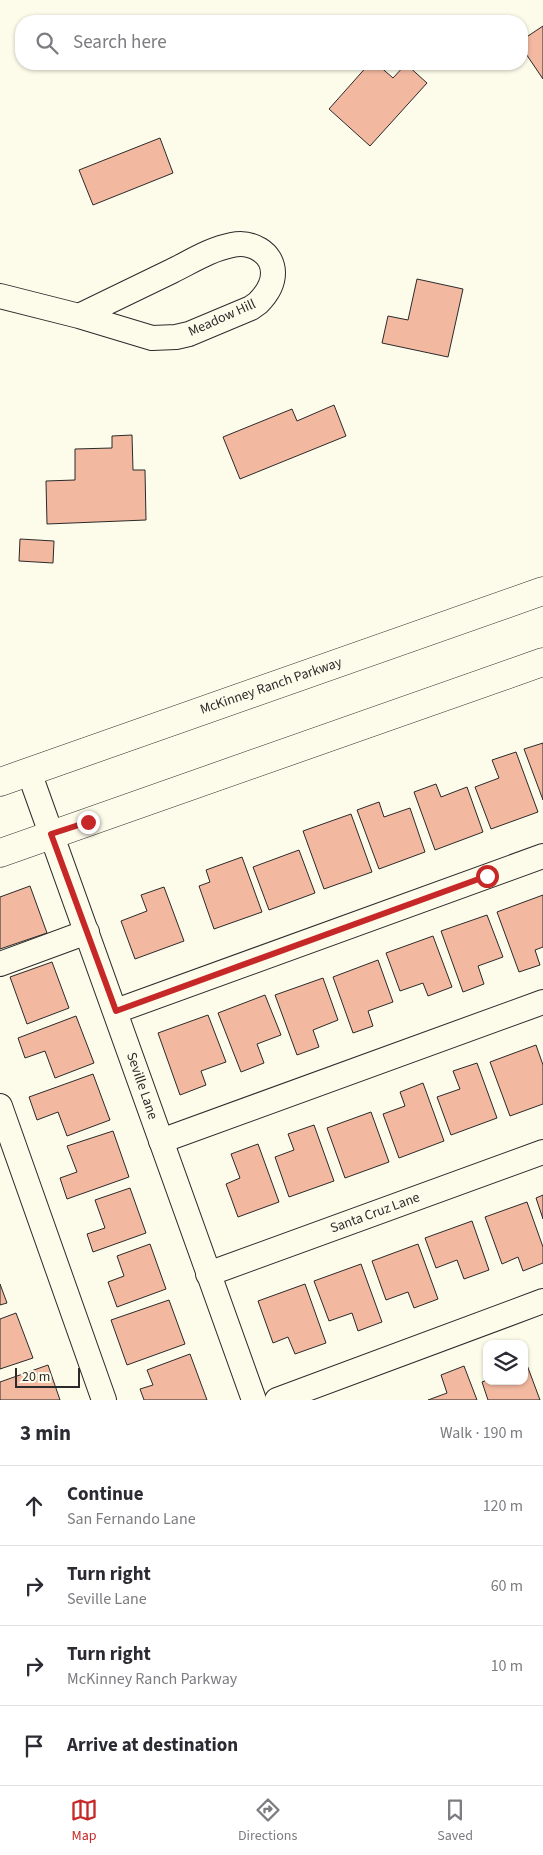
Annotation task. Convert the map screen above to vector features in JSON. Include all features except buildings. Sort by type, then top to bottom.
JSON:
[{"type":"main road","name":"McKinney Ranch Parkway","points":[[0,782],[543,591]]},
{"type":"main road","points":[[0,853],[543,662]]},
{"type":"street","name":"Meadow Hill","points":[[0,296],[80,316],[152,338],[176,337],[189,334],[258,303],[264,297],[271,284],[272,266],[266,255],[258,248],[250,245],[234,244],[209,252],[80,316]]},
{"type":"street","name":"Seville Lane","points":[[28,772],[116,1011],[254,1400]]},
{"type":"street","points":[[116,1011],[543,856]]},
{"type":"street","points":[[0,964],[87,932]]},
{"type":"street","points":[[161,1141],[543,1002]]},
{"type":"street","points":[[0,1106],[104,1400]]},
{"type":"street","name":"Santa Cruz Lane","points":[[208,1274],[543,1152]]},
{"type":"street","points":[[277,1400],[543,1301]]},
{"type":"route","points":[[88,822],[51,834],[116,1011],[487,876]]}]
